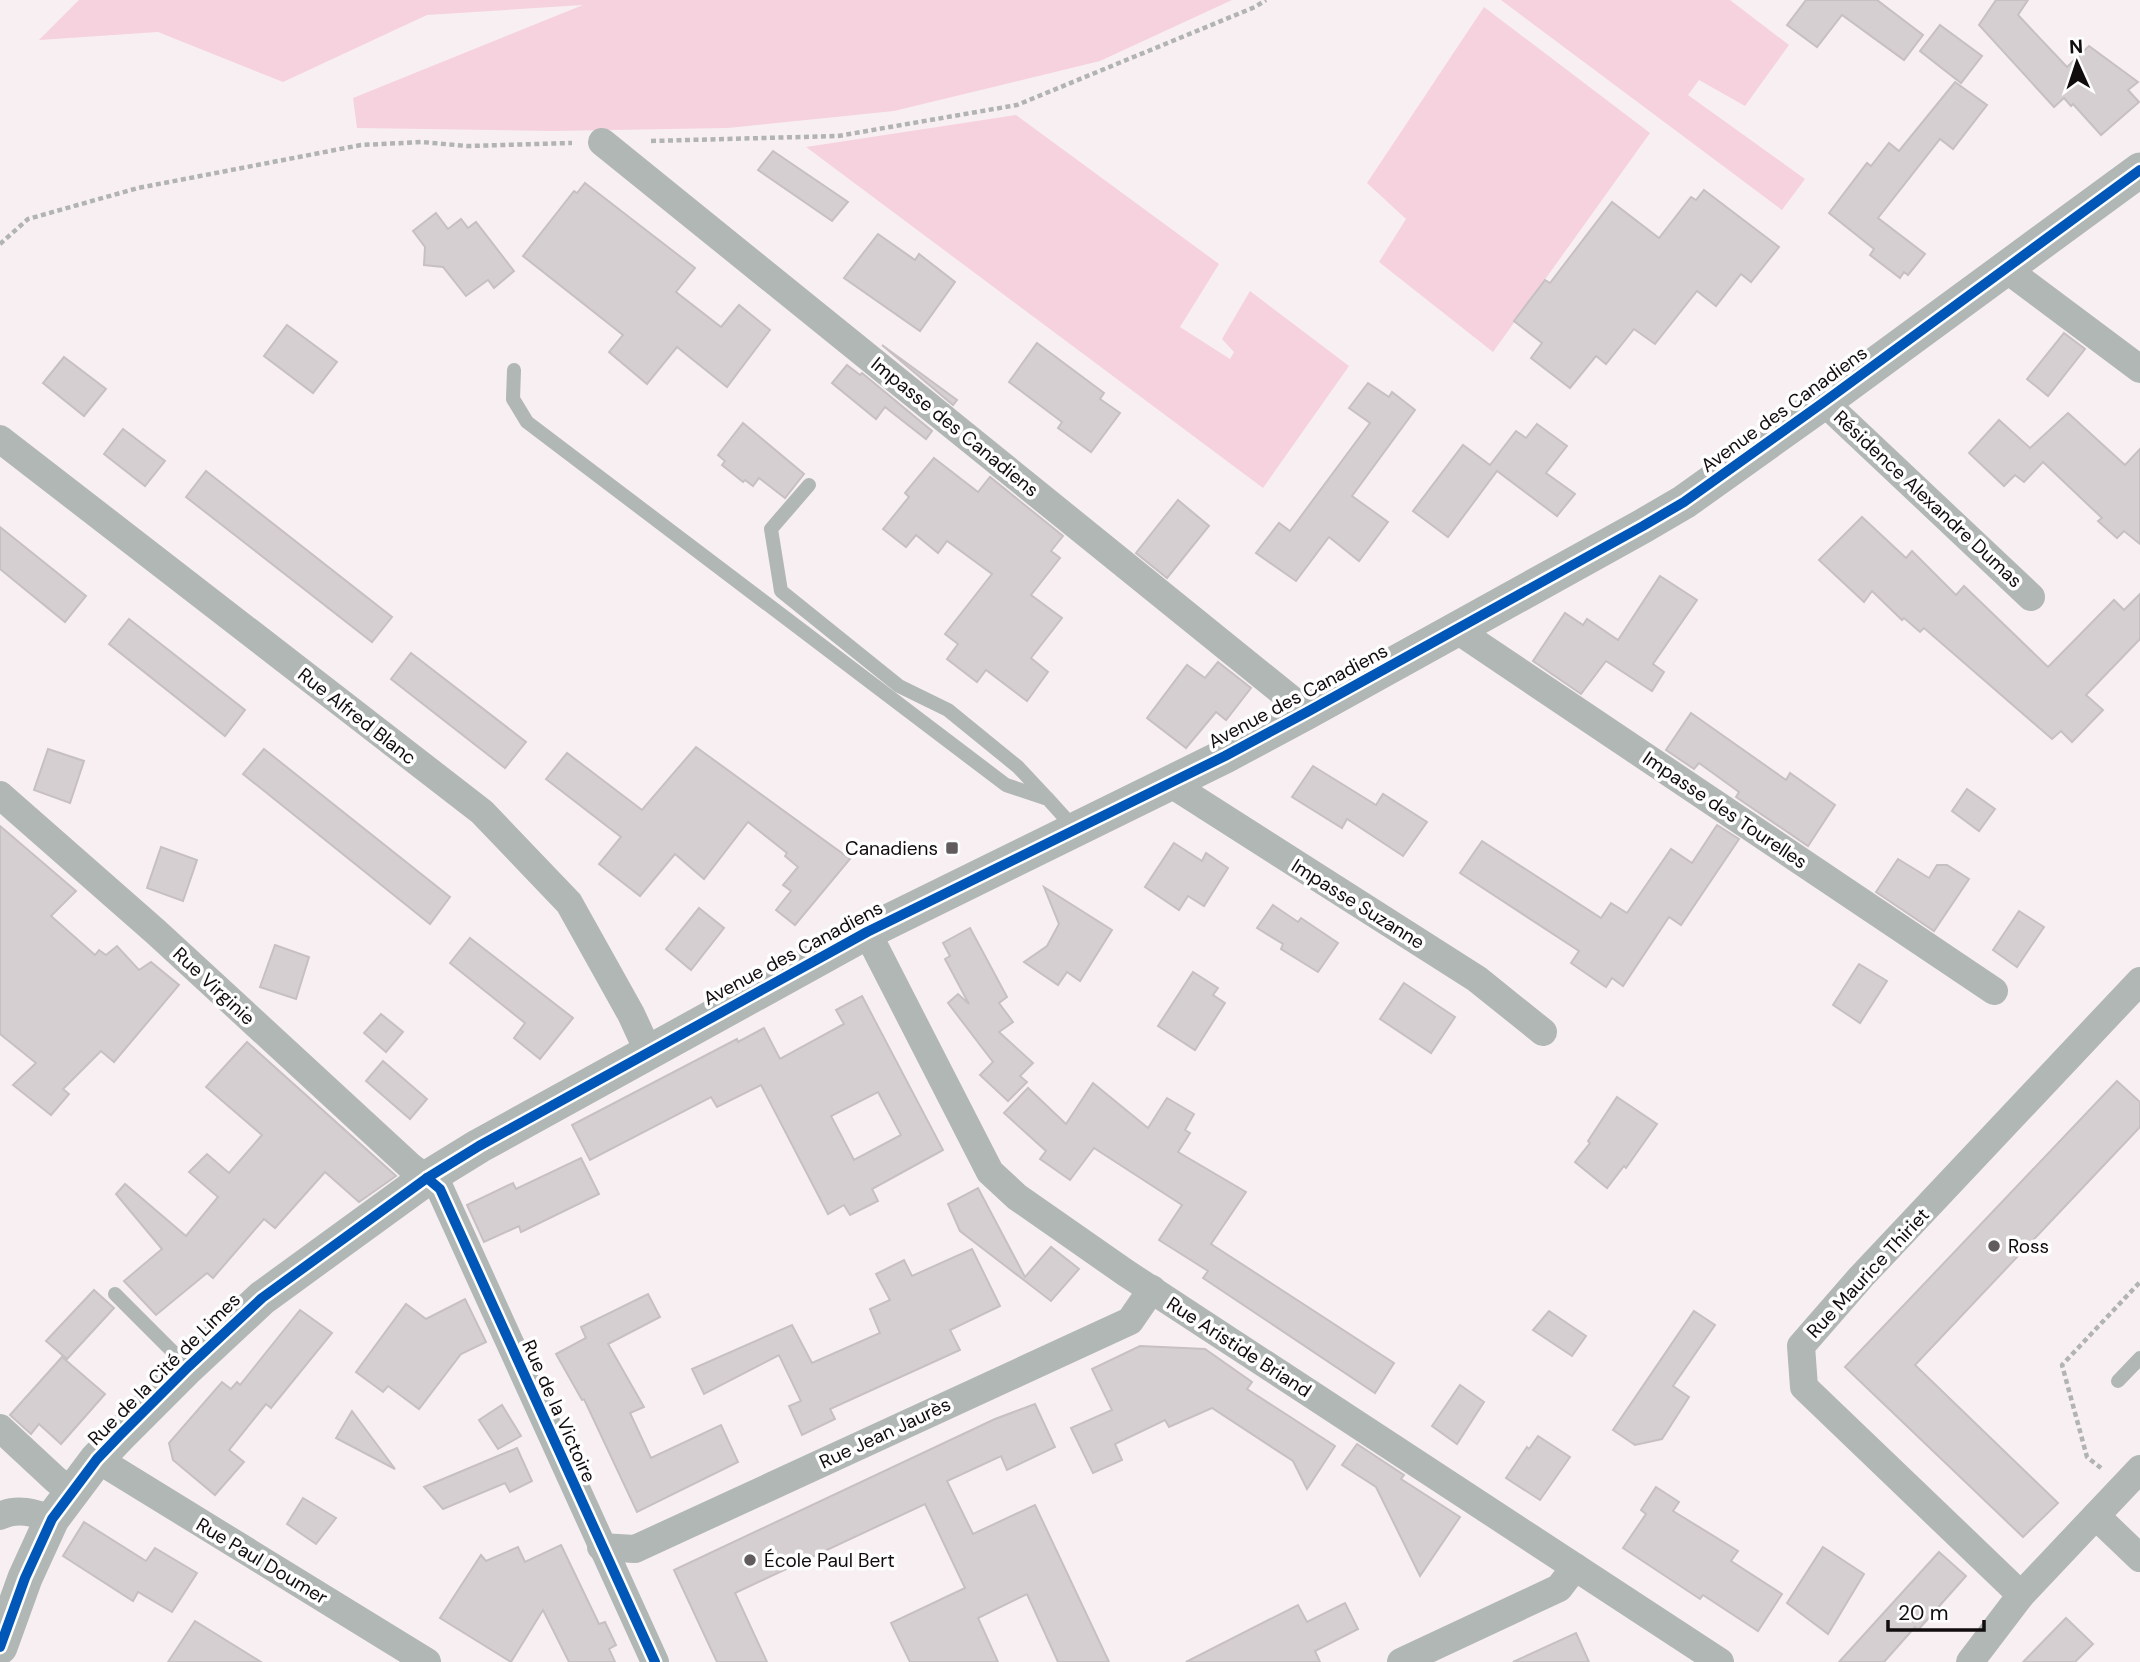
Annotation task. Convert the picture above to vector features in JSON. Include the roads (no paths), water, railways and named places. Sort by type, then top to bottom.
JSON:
[{"type":"street","name":"Impasse des Canadiens","points":[[602,142],[1307,712]]},
{"type":"street","name":"Avenue des Canadiens","points":[[427,1178],[648,1051],[867,932],[1225,756],[1684,502],[2140,170]]},
{"type":"street","points":[[2005,268],[2140,369]]},
{"type":"street","name":"Résidence Alexandre Dumas","points":[[1824,402],[2031,597]]},
{"type":"street","name":"Rue Alfred Blanc","points":[[0,439],[482,812],[569,903],[631,1014],[648,1051]]},
{"type":"street","name":"Impasse des Tourelles","points":[[1457,630],[1994,991]]},
{"type":"street","name":"Impasse Suzanne","points":[[1168,782],[1477,979],[1543,1032]]},
{"type":"street","name":"Rue Virginie","points":[[0,795],[156,932],[411,1167],[427,1178]]},
{"type":"street","name":"Rue Aristide Briand","points":[[867,932],[990,1172],[1017,1197],[1152,1289],[1720,1662]]},
{"type":"street","name":"Rue Maurice Thiriet","points":[[2021,1595],[1804,1387],[1801,1346],[1861,1277],[2140,981]]},
{"type":"street","name":"Rue de la Cité de Limes","points":[[0,1647],[25,1578],[63,1506],[97,1459],[188,1367],[262,1298],[427,1178]]},
{"type":"street","name":"Rue de la Victoire","points":[[427,1178],[440,1189],[654,1662]]},
{"type":"street","name":"Rue Jean Jaurès","points":[[601,1547],[635,1549],[1130,1321],[1152,1289]]},
{"type":"street","points":[[0,1427],[56,1480],[63,1506],[34,1513],[9,1511],[0,1516]]},
{"type":"street","name":"Rue Paul Doumer","points":[[97,1459],[428,1662]]},
{"type":"street","points":[[1970,1662],[2021,1595],[2140,1469]]},
{"type":"street","points":[[2096,1516],[2140,1558]]},
{"type":"street","points":[[1401,1662],[1559,1588],[1575,1567]]},
{"type":"lane","points":[[514,370],[513,399],[527,422],[1006,785],[1048,799]]},
{"type":"lane","points":[[809,485],[771,529],[781,591],[899,686],[948,710],[1018,767],[1075,829]]},
{"type":"lane","points":[[115,1294],[188,1367]]},
{"type":"lane","points":[[2118,1381],[2140,1358]]},
{"type":"place","name":"Canadiens","points":[[952,848]]},
{"type":"place","name":"Ross","points":[[1994,1246]]},
{"type":"place","name":"École Paul Bert","points":[[750,1560]]}]
